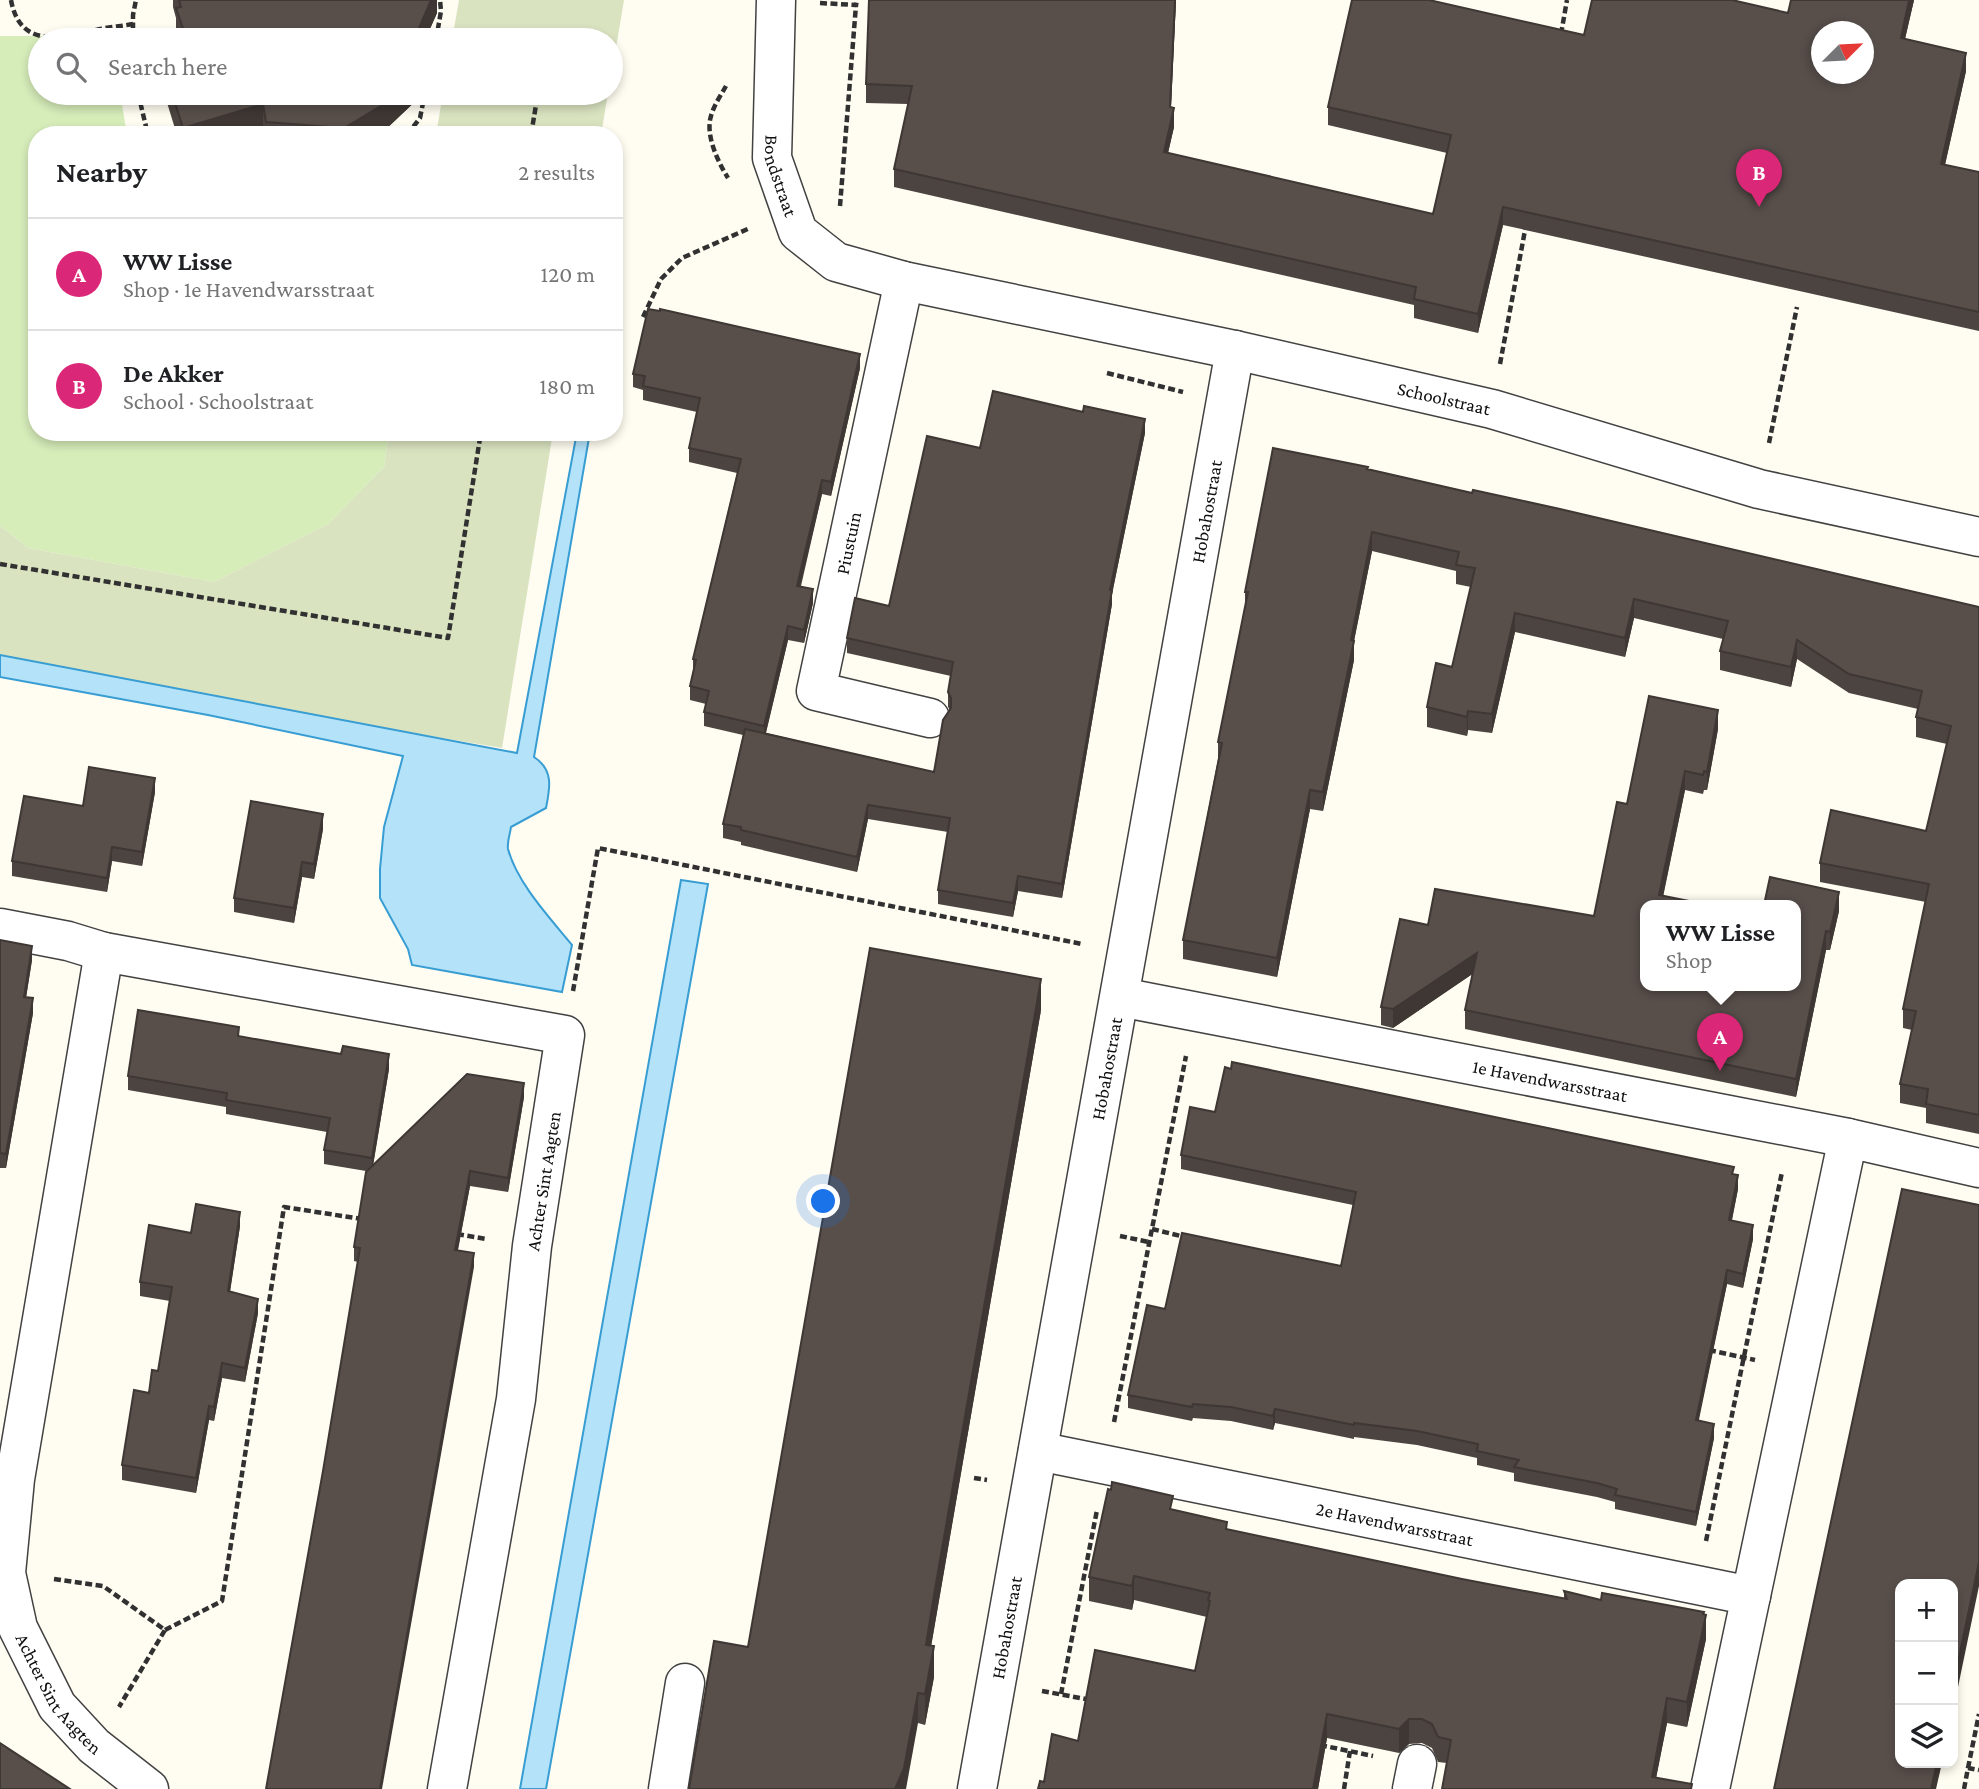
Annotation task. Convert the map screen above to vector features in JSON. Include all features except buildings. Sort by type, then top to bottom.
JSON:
[{"type":"street","name":"Bondstraat","points":[[776,0],[772,158],[798,232],[836,262],[904,281]]},
{"type":"street","name":"Schoolstraat","points":[[904,281],[1236,351],[1492,410],[1759,489],[1979,537]]},
{"type":"street","name":"Piustuin","points":[[904,281],[816,691],[930,718]]},
{"type":"street","name":"Hobahostraat","points":[[977,1789],[1236,351]]},
{"type":"street","points":[[0,928],[68,941],[104,952],[565,1035]]},
{"type":"street","name":"Achter Sint Aagten","points":[[104,952],[17,1466],[6,1573],[18,1628],[57,1706],[94,1746],[149,1789]]},
{"type":"street","name":"1e Havendwarsstraat","points":[[1119,997],[1848,1138],[1979,1168]]},
{"type":"street","name":"Achter Sint Aagten","points":[[447,1789],[516,1399],[532,1246],[565,1035]]},
{"type":"street","points":[[1710,1789],[1848,1138]]},
{"type":"street","name":"2e Havendwarsstraat","points":[[1038,1451],[1751,1596]]},
{"type":"street","points":[[668,1789],[685,1683]]},
{"type":"path","points":[[11,0],[22,26],[28,31]]},
{"type":"path","points":[[133,28],[136,0]]},
{"type":"path","points":[[438,28],[440,0]]},
{"type":"path","points":[[1559,41],[1567,0]]},
{"type":"path","points":[[836,262],[856,5]]},
{"type":"path","points":[[113,28],[133,24]]},
{"type":"path","points":[[141,105],[146,126]]},
{"type":"path","points":[[414,126],[421,118],[423,105]]},
{"type":"path","points":[[532,126],[536,105]]},
{"type":"path","points":[[1492,410],[1527,218]]},
{"type":"path","points":[[643,317],[661,279],[682,258],[754,226]]},
{"type":"path","points":[[1759,489],[1797,307]]},
{"type":"path","points":[[0,564],[447,638],[480,441]]},
{"type":"path","points":[[565,1035],[598,848],[1127,954]]},
{"type":"path","points":[[1061,1695],[1195,1011]]},
{"type":"path","points":[[1697,1586],[1791,1127]]},
{"type":"path","points":[[94,1746],[165,1630],[222,1601],[284,1207],[367,1220]]},
{"type":"path","points":[[1152,1229],[1192,1238]]},
{"type":"path","points":[[450,1233],[532,1246]]},
{"type":"path","points":[[1704,1349],[1799,1370]]},
{"type":"path","points":[[6,1573],[103,1586],[165,1630]]},
{"type":"path","points":[[996,1681],[1101,1702]]},
{"type":"path","points":[[1964,1789],[1979,1714]]},
{"type":"path","points":[[1311,1744],[1350,1751],[1414,1777]]},
{"type":"path","points":[[1344,1789],[1350,1751]]},
{"type":"path","points":[[1968,1768],[1979,1770]]},
{"type":"green space","points":[[459,0],[624,0],[619,28],[454,28]]},
{"type":"green space","points":[[0,36],[28,36],[28,105],[122,105],[126,126],[28,126],[28,441],[388,441],[384,467],[328,524],[214,582],[28,548],[0,526]]},
{"type":"green space","points":[[441,105],[606,105],[602,126],[438,126]]},
{"type":"green space","points":[[388,441],[552,441],[502,748],[0,655],[0,526],[28,548],[214,582],[328,524],[384,467]]},
{"type":"water","points":[[575,441],[588,441],[534,757],[548,774],[546,808],[511,827],[508,846],[512,862],[526,887],[572,945],[562,992],[412,965],[408,949],[380,898],[384,827],[403,756],[208,715],[0,677],[0,655],[517,753]]},
{"type":"water","points":[[681,880],[708,884],[546,1789],[520,1789]]},
{"type":"place","name":"De Akker","points":[[1759,207]]},
{"type":"place","name":"WW Lisse","points":[[1720,1071]]}]
